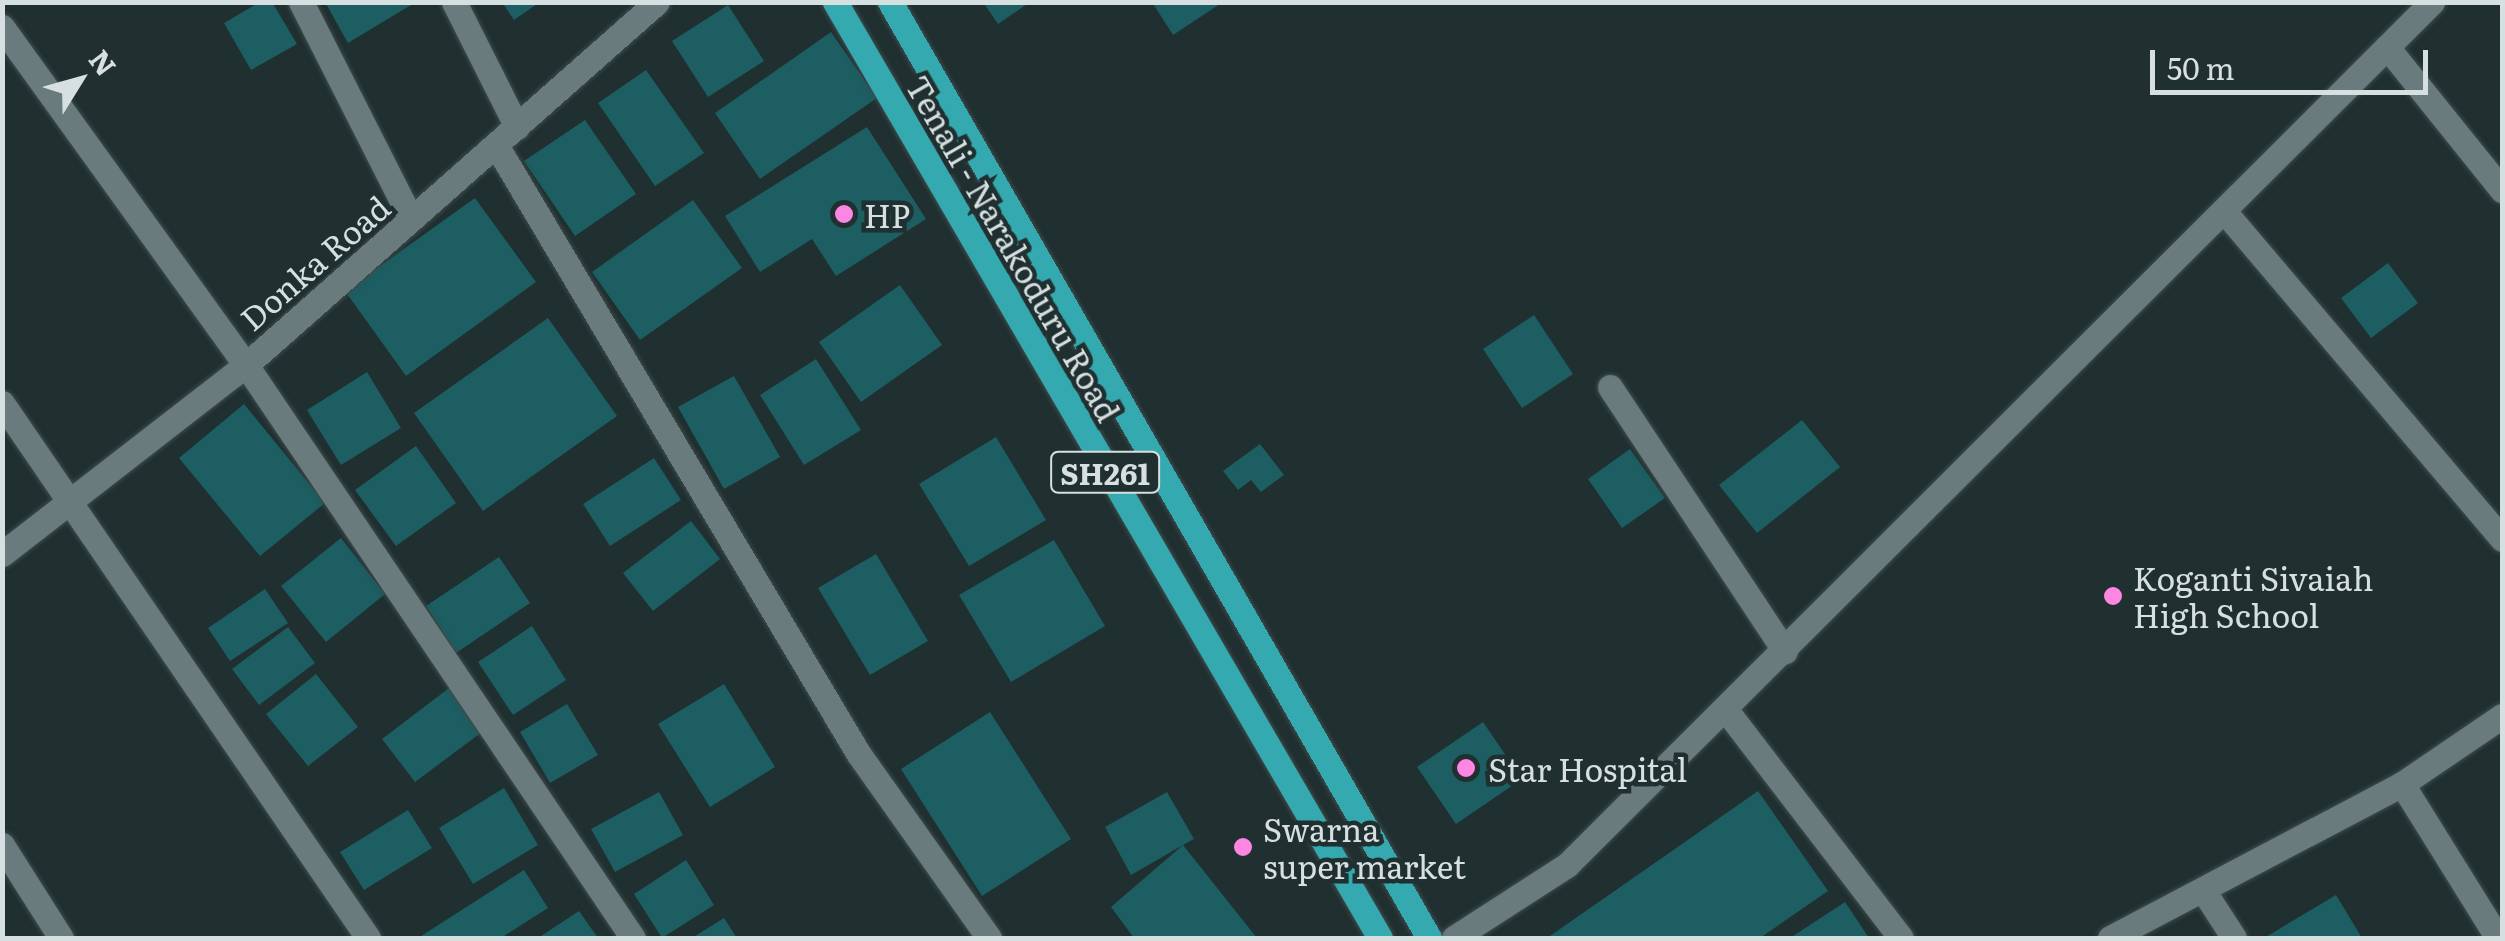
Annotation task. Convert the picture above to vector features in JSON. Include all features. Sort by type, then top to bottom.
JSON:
[{"type":"main road","name":"Tenali - Narakoduru Road","points":[[835,2],[1380,938]]},
{"type":"main road","name":"Tenali - Narakoduru Road","points":[[890,2],[1429,938]]},
{"type":"street","points":[[301,2],[412,219]]},
{"type":"street","points":[[454,2],[516,127]]},
{"type":"street","name":"Donka Road","points":[[2,554],[246,366],[657,2]]},
{"type":"street","points":[[1454,938],[1567,865],[2432,2]]},
{"type":"street","points":[[2,27],[246,366],[633,938]]},
{"type":"street","points":[[2388,47],[2502,190]]},
{"type":"street","points":[[496,145],[858,753],[988,938]]},
{"type":"street","points":[[2224,211],[2502,539]]},
{"type":"street","points":[[1610,386],[1785,651]]},
{"type":"street","points":[[2,404],[368,938]]},
{"type":"street","points":[[1726,710],[1902,938]]},
{"type":"street","points":[[2110,938],[2402,784],[2502,716]]},
{"type":"street","points":[[2402,784],[2498,938]]},
{"type":"street","points":[[2,845],[61,938]]},
{"type":"street","points":[[2204,890],[2234,938]]},
{"type":"building","points":[[260,2],[272,2],[297,44],[251,70],[224,23]]},
{"type":"building","points":[[325,2],[416,2],[348,43]]},
{"type":"building","points":[[502,2],[540,2],[514,20]]},
{"type":"building","points":[[983,2],[1030,2],[998,24]]},
{"type":"building","points":[[1152,2],[1223,2],[1173,35]]},
{"type":"building","points":[[728,5],[764,61],[708,97],[672,41]]},
{"type":"building","points":[[831,32],[877,98],[760,179],[715,113]]},
{"type":"building","points":[[646,70],[704,153],[655,186],[598,103]]},
{"type":"building","points":[[585,120],[636,194],[575,236],[524,161]]},
{"type":"building","points":[[867,127],[926,219],[836,276],[812,239],[760,272],[725,216]]},
{"type":"building","points":[[475,198],[536,282],[406,376],[345,291]]},
{"type":"building","points":[[693,200],[742,268],[640,340],[592,272]]},
{"type":"building","points":[[2388,263],[2418,303],[2371,338],[2341,298]]},
{"type":"building","points":[[900,285],[942,345],[861,402],[819,342]]},
{"type":"building","points":[[1534,315],[1573,374],[1522,408],[1483,349]]},
{"type":"building","points":[[548,318],[617,416],[483,511],[414,413]]},
{"type":"building","points":[[816,359],[861,430],[804,465],[760,395]]},
{"type":"building","points":[[367,372],[401,428],[341,465],[307,410]]},
{"type":"building","points":[[734,376],[780,457],[724,489],[678,407]]},
{"type":"building","points":[[244,404],[325,503],[260,556],[179,458]]},
{"type":"building","points":[[1802,420],[1840,467],[1757,533],[1719,485]]},
{"type":"building","points":[[996,437],[1046,520],[969,566],[919,484]]},
{"type":"building","points":[[1260,444],[1284,475],[1261,492],[1251,480],[1238,490],[1223,471]]},
{"type":"building","points":[[416,446],[456,503],[396,546],[355,490]]},
{"type":"building","points":[[1630,449],[1665,498],[1622,528],[1588,479]]},
{"type":"building","points":[[654,458],[681,500],[610,546],[583,504]]},
{"type":"building","points":[[691,521],[720,559],[653,611],[623,573]]},
{"type":"building","points":[[341,538],[385,594],[326,642],[281,586]]},
{"type":"building","points":[[1054,540],[1105,626],[1011,682],[959,595]]},
{"type":"building","points":[[876,554],[928,641],[870,675],[818,588]]},
{"type":"building","points":[[499,557],[530,603],[456,653],[426,606]]},
{"type":"building","points":[[265,589],[288,623],[230,661],[208,628]]},
{"type":"building","points":[[532,626],[566,680],[513,715],[478,662]]},
{"type":"building","points":[[288,627],[315,663],[259,705],[232,669]]},
{"type":"building","points":[[316,674],[358,727],[308,766],[266,714]]},
{"type":"building","points":[[724,684],[775,767],[710,807],[658,724]]},
{"type":"building","points":[[453,685],[486,729],[415,782],[382,739]]},
{"type":"building","points":[[567,704],[598,755],[550,783],[520,732]]},
{"type":"building","points":[[990,712],[1071,839],[982,896],[901,769]]},
{"type":"building","points":[[1483,722],[1522,779],[1456,824],[1417,767]]},
{"type":"building","points":[[504,788],[538,845],[473,884],[439,828]]},
{"type":"building","points":[[1758,791],[1828,891],[1760,938],[1547,938]]},
{"type":"building","points":[[659,792],[683,835],[615,872],[591,829]]},
{"type":"building","points":[[1167,792],[1194,839],[1131,875],[1105,827]]},
{"type":"building","points":[[408,810],[432,848],[364,890],[340,852]]},
{"type":"building","points":[[1183,845],[1257,938],[1134,938],[1111,907]]},
{"type":"building","points":[[686,860],[714,905],[662,938],[634,894]]},
{"type":"building","points":[[524,870],[548,908],[501,938],[418,938]]},
{"type":"building","points":[[2336,895],[2362,938],[2264,938]]},
{"type":"building","points":[[1845,902],[1869,938],[1790,938]]},
{"type":"building","points":[[579,911],[598,938],[538,938]]},
{"type":"building","points":[[724,918],[737,938],[692,938]]},
{"type":"place","name":"HP","points":[[844,214]]},
{"type":"place","name":"Koganti Sivaiah High School","points":[[2113,596]]},
{"type":"place","name":"Star Hospital","points":[[1466,768]]},
{"type":"place","name":"Swarna super market","points":[[1243,847]]}]
